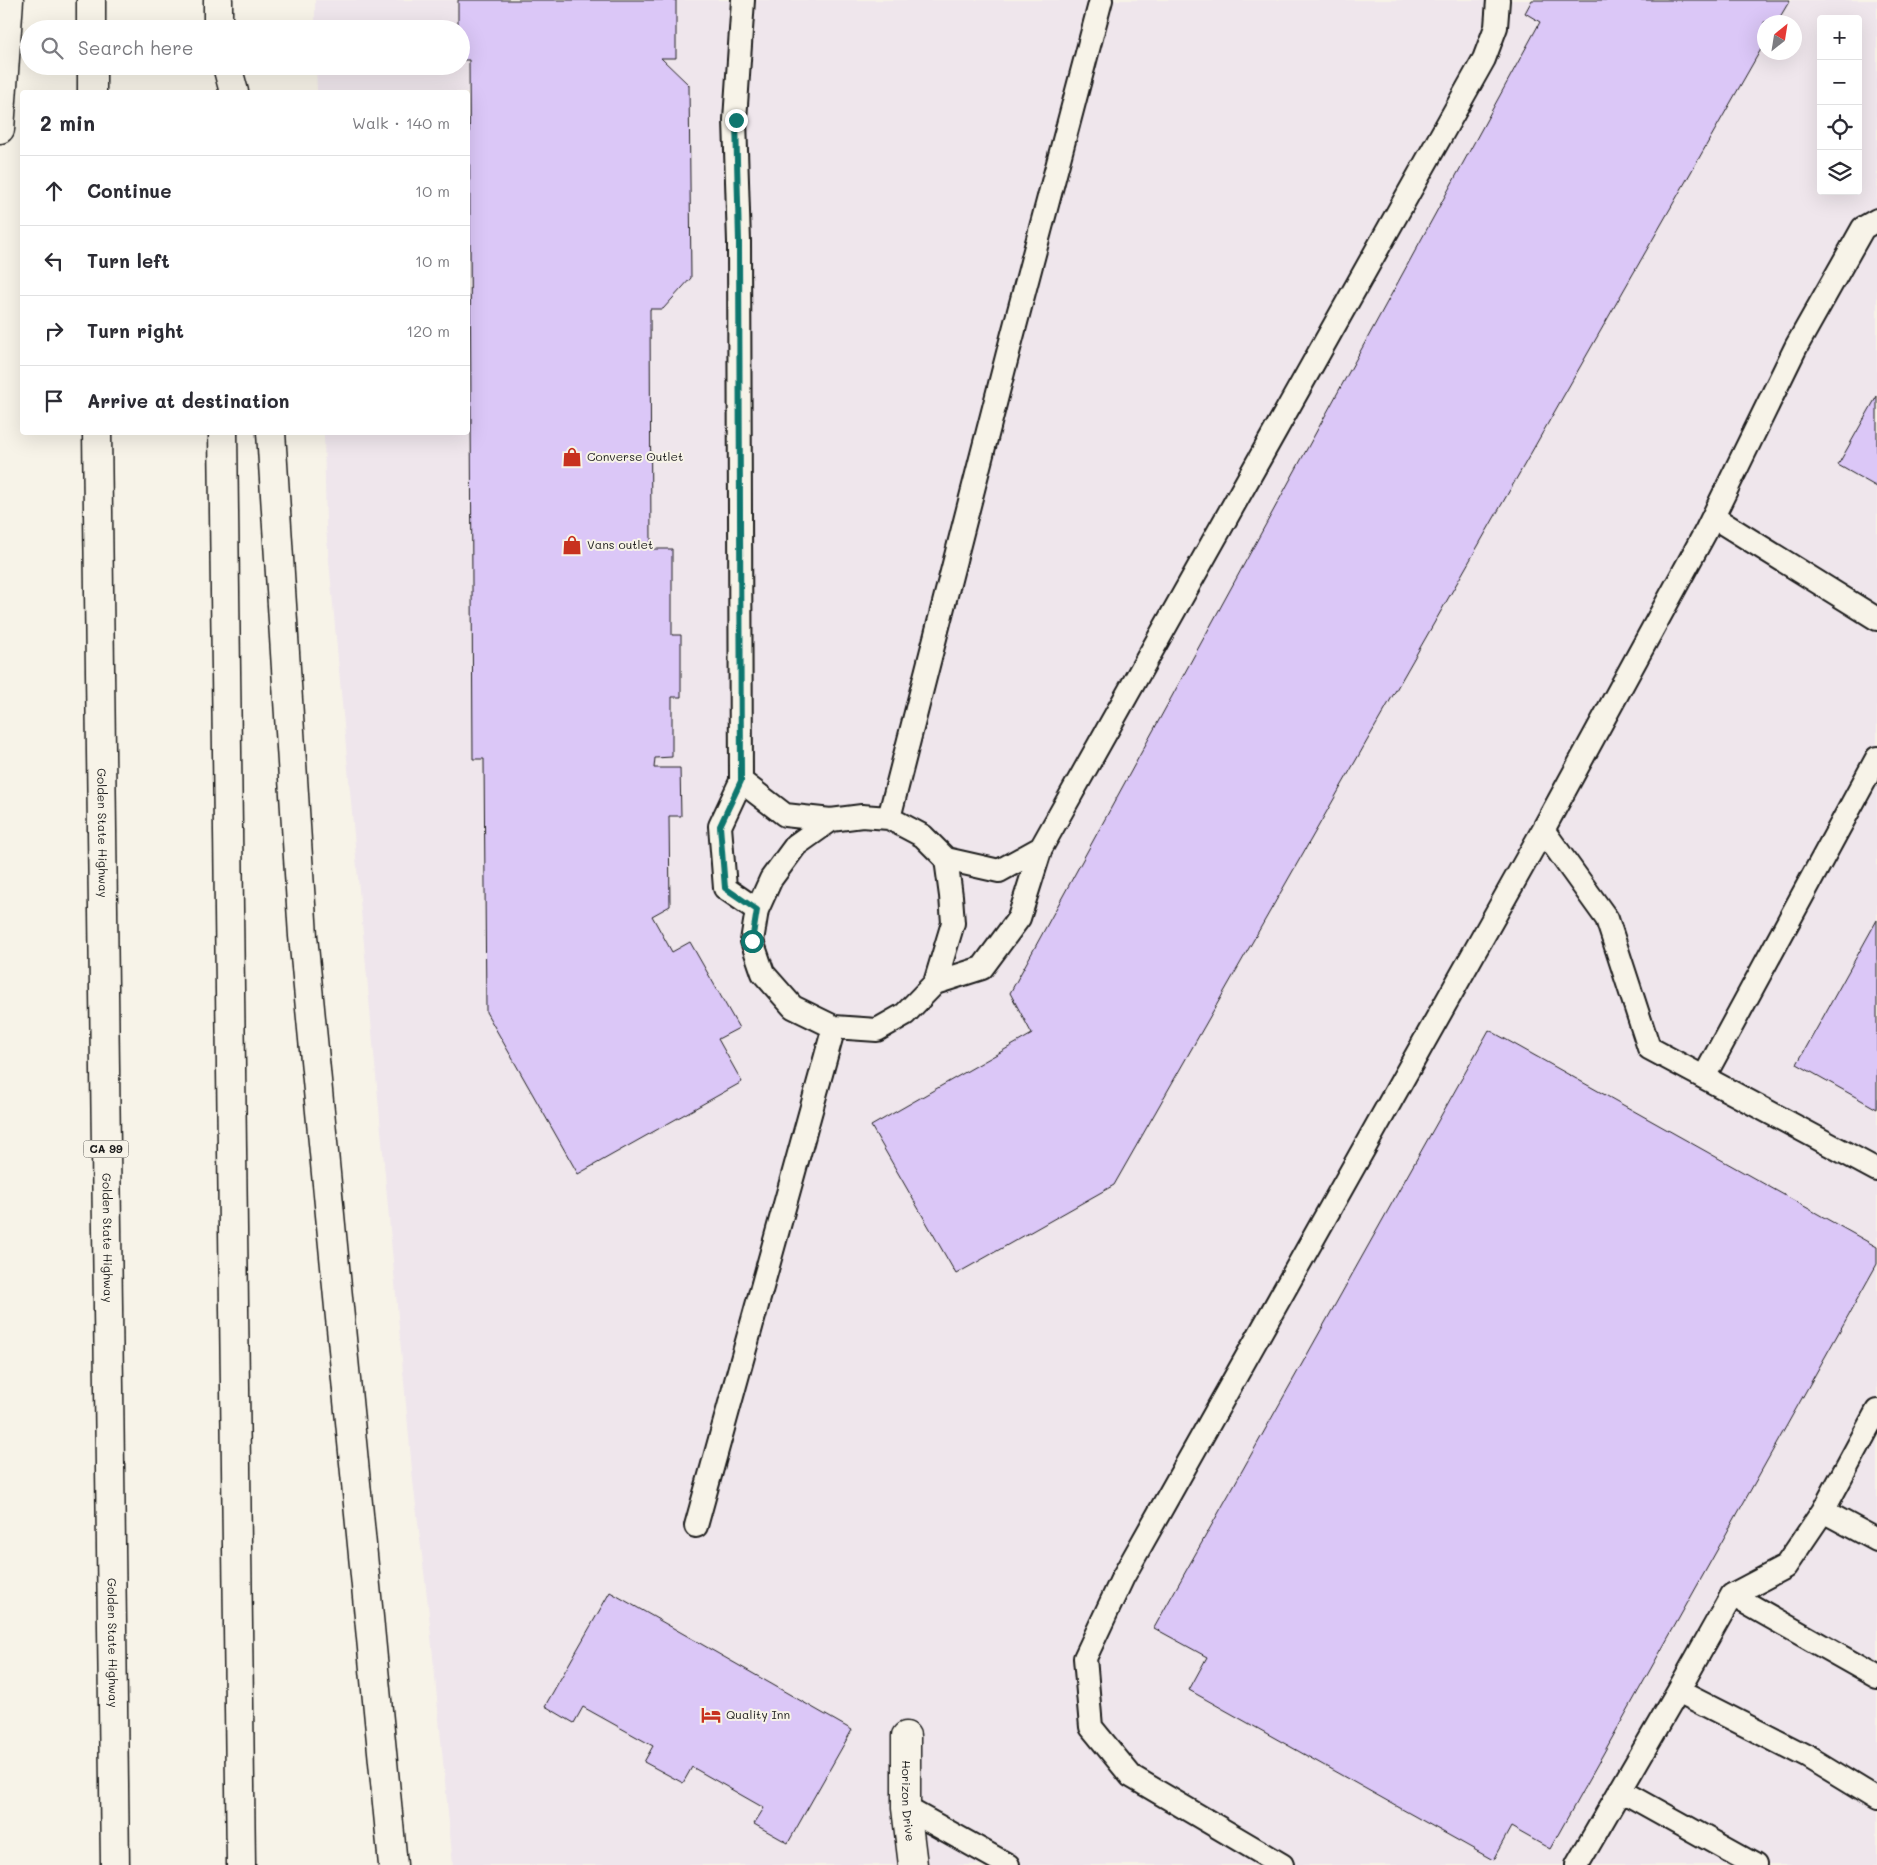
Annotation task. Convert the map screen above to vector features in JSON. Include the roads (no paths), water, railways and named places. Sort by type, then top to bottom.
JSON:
[{"type":"main road","points":[[0,128],[9,0]]},
{"type":"main road","points":[[91,0],[91,20]]},
{"type":"main road","points":[[218,0],[218,20]]},
{"type":"main road","points":[[92,75],[92,90]]},
{"type":"main road","points":[[218,75],[219,90]]},
{"type":"main road","points":[[229,75],[233,90]]},
{"type":"main road","name":"Golden State Highway","points":[[97,435],[115,1865]]},
{"type":"main road","points":[[223,435],[240,1865]]},
{"type":"main road","points":[[271,435],[303,936],[393,1865]]},
{"type":"main road","name":"Horizon Drive","points":[[906,1736],[906,1808],[913,1865]]},
{"type":"lane","points":[[743,0],[736,120],[739,251],[741,781],[720,826],[725,888],[757,910]]},
{"type":"lane","points":[[889,818],[1010,345],[1101,0]]},
{"type":"lane","points":[[935,983],[982,968],[1019,918],[1041,848],[1484,59],[1496,27],[1498,0]]},
{"type":"lane","points":[[1282,1865],[1131,1776],[1091,1727],[1085,1658],[1123,1576],[1543,830],[1713,517],[1796,347],[1863,228],[1877,220]]},
{"type":"lane","points":[[1713,517],[1877,619]]},
{"type":"lane","points":[[1704,1077],[1877,758]]},
{"type":"lane","points":[[741,781],[785,815],[831,820],[862,816],[889,818],[923,836],[946,860],[999,871],[1041,848]]},
{"type":"lane","points":[[831,820],[796,845],[771,878],[757,910],[752,941],[763,973],[793,1007],[834,1026],[877,1030],[905,1014],[935,983],[953,923],[946,860]]},
{"type":"lane","points":[[1543,830],[1607,919],[1649,1048],[1877,1170]]},
{"type":"lane","points":[[696,1526],[834,1026]]},
{"type":"lane","points":[[1577,1865],[1732,1595],[1785,1568],[1823,1511],[1877,1411]]},
{"type":"lane","points":[[1823,1511],[1877,1540]]},
{"type":"lane","points":[[1732,1595],[1877,1677]]},
{"type":"lane","points":[[1678,1691],[1808,1757],[1877,1798]]},
{"type":"lane","points":[[1620,1790],[1756,1865]]},
{"type":"lane","points":[[906,1808],[1008,1865]]},
{"type":"place","name":"Converse Outlet","points":[[572,457]]},
{"type":"place","name":"Vans outlet","points":[[572,545]]},
{"type":"place","name":"Quality Inn","points":[[711,1715]]}]
